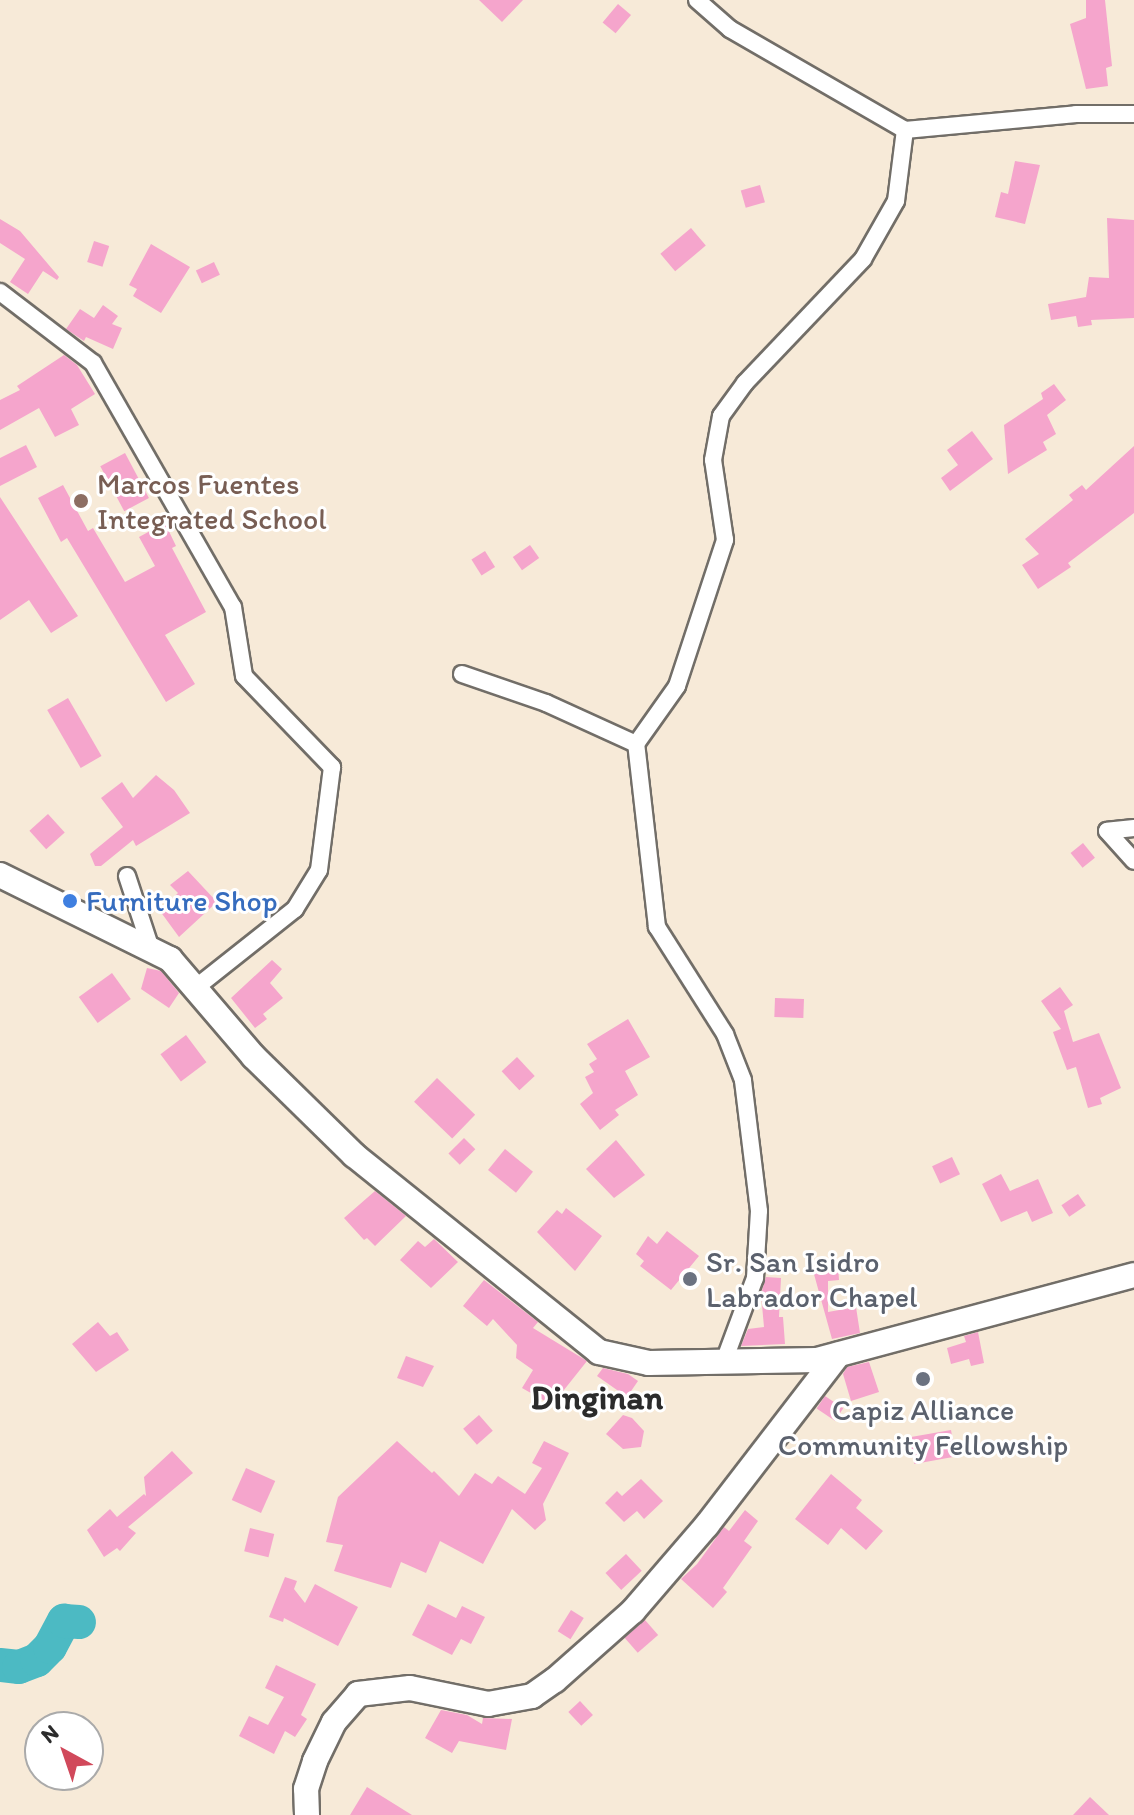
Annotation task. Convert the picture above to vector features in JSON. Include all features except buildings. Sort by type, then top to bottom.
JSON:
[{"type":"main road","points":[[0,875],[170,959],[254,1057],[354,1155],[599,1352],[649,1363],[817,1360],[1134,1275]]},
{"type":"main road","points":[[307,1815],[306,1789],[315,1761],[334,1722],[358,1694],[410,1688],[488,1704],[532,1696],[555,1680],[633,1611],[707,1525],[838,1355]]},
{"type":"street","points":[[697,0],[730,29],[905,130],[1076,114],[1134,114]]},
{"type":"street","points":[[723,1364],[755,1278],[759,1211],[743,1080],[725,1034],[657,927],[636,744],[677,686],[725,540],[713,460],[721,416],[745,383],[863,259],[896,201],[905,130]]},
{"type":"street","points":[[0,292],[93,363],[233,607],[244,676],[332,767],[319,870],[295,909],[194,989]]},
{"type":"street","points":[[462,674],[546,703],[636,744]]},
{"type":"street","points":[[1134,828],[1107,831],[1134,861]]},
{"type":"street","points":[[127,876],[151,949]]},
{"type":"waterway","points":[[0,1665],[19,1667],[37,1660],[50,1647],[64,1621],[79,1622]]},
{"type":"place","name":"Marcos Fuentes Integrated School","points":[[81,501]]},
{"type":"place","name":"Furniture Shop","points":[[70,901]]},
{"type":"place","name":"Sr. San Isidro Labrador Chapel","points":[[690,1279]]},
{"type":"place","name":"Capiz Alliance Community Fellowship","points":[[923,1379]]},
{"type":"district","name":"Dinginan","points":[[597,1398]]}]
